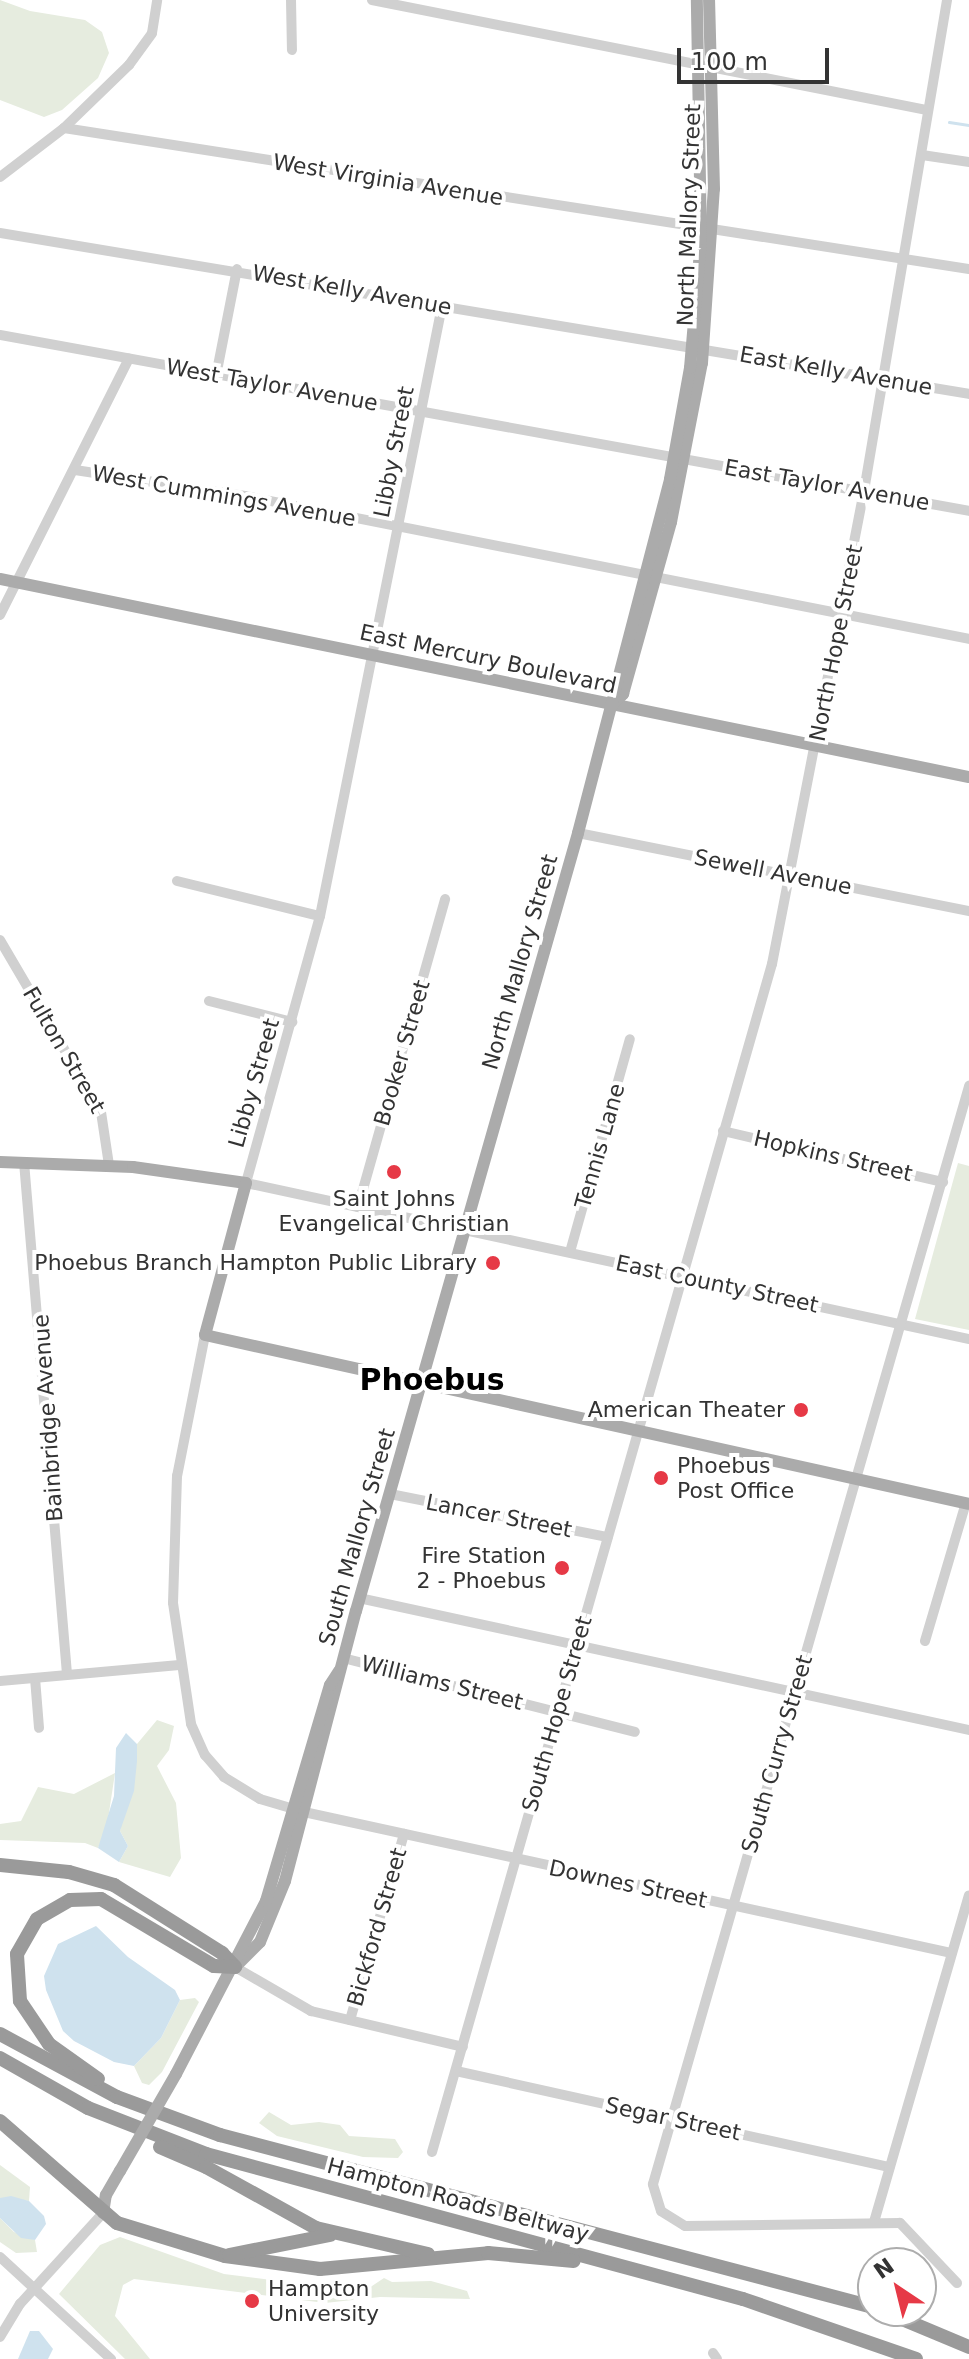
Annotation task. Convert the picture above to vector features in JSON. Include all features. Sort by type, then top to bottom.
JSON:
[{"type":"highway","points":[[0,1865],[69,1872],[114,1885],[222,1953],[235,1967]]},
{"type":"highway","points":[[235,1967],[214,1966],[113,1903],[81,1898],[59,1904],[30,1927],[20,1944],[15,1976],[32,2023],[77,2066],[117,2088],[273,2150]]},
{"type":"highway","name":"Hampton Roads Beltway","points":[[0,2034],[117,2097],[273,2150],[857,2303]]},
{"type":"highway","name":"Hampton Roads Beltway","points":[[0,2058],[55,2091],[206,2154],[778,2310],[896,2350],[913,2359]]},
{"type":"highway","points":[[55,2091],[86,2116],[206,2167],[301,2221],[336,2234],[438,2256]]},
{"type":"highway","points":[[0,2121],[103,2213],[123,2226],[225,2256],[320,2269],[438,2256],[516,2254],[639,2271]]},
{"type":"highway","points":[[225,2256],[336,2234]]},
{"type":"highway","points":[[921,2327],[969,2347]]},
{"type":"main road","name":"North Mallory Street","points":[[697,0],[706,66]]},
{"type":"main road","name":"North Mallory Street","points":[[466,1229],[612,705],[623,694],[680,458],[698,348],[707,231],[706,66],[709,0]]},
{"type":"main road","name":"East Mercury Boulevard","points":[[0,579],[969,777]]},
{"type":"main road","points":[[0,1162],[109,1165],[246,1183]]},
{"type":"main road","name":"Libby Street","points":[[205,1335],[246,1183]]},
{"type":"main road","name":"South Mallory Street","points":[[103,2213],[106,2195],[235,1967],[254,1951],[271,1921],[299,1811],[338,1693],[341,1664],[359,1598],[466,1229]]},
{"type":"main road","points":[[205,1335],[967,1503]]},
{"type":"street","points":[[0,177],[64,128],[141,51],[156,23],[157,0]]},
{"type":"street","points":[[291,0],[292,50]]},
{"type":"street","points":[[372,0],[927,110]]},
{"type":"street","name":"North Hope Street","points":[[682,1276],[793,875],[905,259],[947,0]]},
{"type":"street","name":"West Virginia Avenue","points":[[64,128],[707,231],[969,269]]},
{"type":"street","points":[[922,155],[969,162]]},
{"type":"street","name":"West Kelly Avenue","points":[[0,233],[237,269],[698,348]]},
{"type":"street","points":[[216,376],[237,269]]},
{"type":"street","name":"Libby Street","points":[[246,1183],[320,916],[442,306]]},
{"type":"street","name":"West Taylor Avenue","points":[[0,335],[680,458]]},
{"type":"street","name":"East Kelly Avenue","points":[[698,348],[969,394]]},
{"type":"street","points":[[0,615],[129,359]]},
{"type":"street","name":"East Taylor Avenue","points":[[680,458],[969,511]]},
{"type":"street","name":"West Cummings Avenue","points":[[75,470],[400,526],[969,639]]},
{"type":"street","name":"Sewell Avenue","points":[[578,833],[969,911]]},
{"type":"street","points":[[177,881],[320,916]]},
{"type":"street","name":"Booker Street","points":[[358,1207],[445,899]]},
{"type":"street","name":"Fulton Street","points":[[0,940],[101,1112],[109,1165]]},
{"type":"street","points":[[209,1001],[292,1022]]},
{"type":"street","name":"Tennis Lane","points":[[570,1252],[630,1039]]},
{"type":"street","name":"South Curry Street","points":[[874,2222],[685,2226],[661,2211],[653,2184],[969,1086]]},
{"type":"street","name":"Hopkins Street","points":[[723,1131],[943,1182]]},
{"type":"street","name":"Bainbridge Avenue","points":[[24,1162],[67,1674]]},
{"type":"street","name":"East County Street","points":[[246,1183],[969,1339]]},
{"type":"street","name":"South Hope Street","points":[[432,2152],[682,1276]]},
{"type":"street","name":"Libby Street","points":[[205,1335],[177,1476],[173,1603],[179,1665],[191,1724],[205,1755],[242,1790],[299,1811]]},
{"type":"street","name":"Lancer Street","points":[[390,1494],[608,1537]]},
{"type":"street","points":[[925,1641],[967,1503]]},
{"type":"street","points":[[359,1598],[969,1730]]},
{"type":"street","name":"Williams Street","points":[[341,1664],[635,1732]]},
{"type":"street","points":[[0,1681],[179,1665]]},
{"type":"street","points":[[35,1678],[39,1728]]},
{"type":"street","name":"Downes Street","points":[[299,1811],[952,1953]]},
{"type":"street","name":"Bickford Street","points":[[350,2020],[404,1834]]},
{"type":"street","points":[[957,2283],[900,2223],[874,2222],[969,1896]]},
{"type":"street","points":[[235,1967],[300,2006],[463,2047]]},
{"type":"street","name":"Segar Street","points":[[456,2071],[890,2167]]},
{"type":"street","name":"South Mallory Street","points":[[0,2337],[33,2288],[103,2213]]},
{"type":"street","points":[[0,2257],[111,2359]]},
{"type":"shaded area","points":[[0,0],[30,11],[85,20],[102,32],[109,53],[98,78],[62,110],[44,117],[0,100]]},
{"type":"shaded area","points":[[958,1163],[969,1166],[969,1330],[915,1319]]},
{"type":"shaded area","points":[[157,1720],[174,1726],[169,1750],[157,1766],[176,1803],[181,1858],[170,1877],[119,1862],[128,1846],[120,1831],[137,1744]]},
{"type":"shaded area","points":[[115,1773],[107,1826],[98,1848],[85,1843],[0,1840],[0,1824],[21,1821],[38,1787],[74,1794]]},
{"type":"shaded area","points":[[195,1998],[199,2002],[162,2072],[149,2085],[142,2083],[134,2066],[161,2038],[180,2000]]},
{"type":"shaded area","points":[[269,2112],[291,2125],[319,2122],[340,2125],[349,2136],[395,2139],[403,2152],[398,2158],[363,2157],[277,2136],[259,2123]]},
{"type":"shaded area","points":[[0,2165],[30,2187],[29,2201],[0,2198]]},
{"type":"shaded area","points":[[0,2218],[14,2232],[35,2240],[37,2252],[16,2253],[0,2242]]},
{"type":"shaded area","points":[[120,2237],[224,2274],[303,2284],[335,2282],[348,2290],[369,2288],[384,2278],[392,2282],[431,2281],[467,2291],[470,2299],[380,2297],[325,2303],[134,2279],[123,2285],[115,2316],[150,2359],[125,2359],[59,2294],[100,2245]]},
{"type":"water","points":[[126,1733],[137,1744],[137,1761],[134,1791],[120,1831],[128,1846],[119,1862],[98,1848],[114,1796],[116,1748]]},
{"type":"water","points":[[96,1926],[128,1957],[175,1990],[180,2000],[161,2038],[134,2066],[114,2062],[74,2041],[63,2031],[46,1990],[44,1976],[58,1944]]},
{"type":"water","points":[[11,2196],[29,2201],[44,2216],[46,2224],[35,2240],[21,2238],[0,2218],[0,2198]]},
{"type":"water","points":[[30,2331],[39,2331],[53,2349],[48,2359],[18,2359]]},
{"type":"waterway","points":[[949,122],[969,125]]},
{"type":"place","name":"Saint Johns Evangelical Christian","points":[[394,1172]]},
{"type":"place","name":"Phoebus Branch Hampton Public Library","points":[[493,1263]]},
{"type":"place","name":"American Theater","points":[[801,1410]]},
{"type":"place","name":"Phoebus Post Office","points":[[661,1478]]},
{"type":"place","name":"Fire Station 2 - Phoebus","points":[[562,1568]]},
{"type":"place","name":"Hampton University","points":[[252,2301]]},
{"type":"district","name":"Phoebus","points":[[432,1380]]}]
